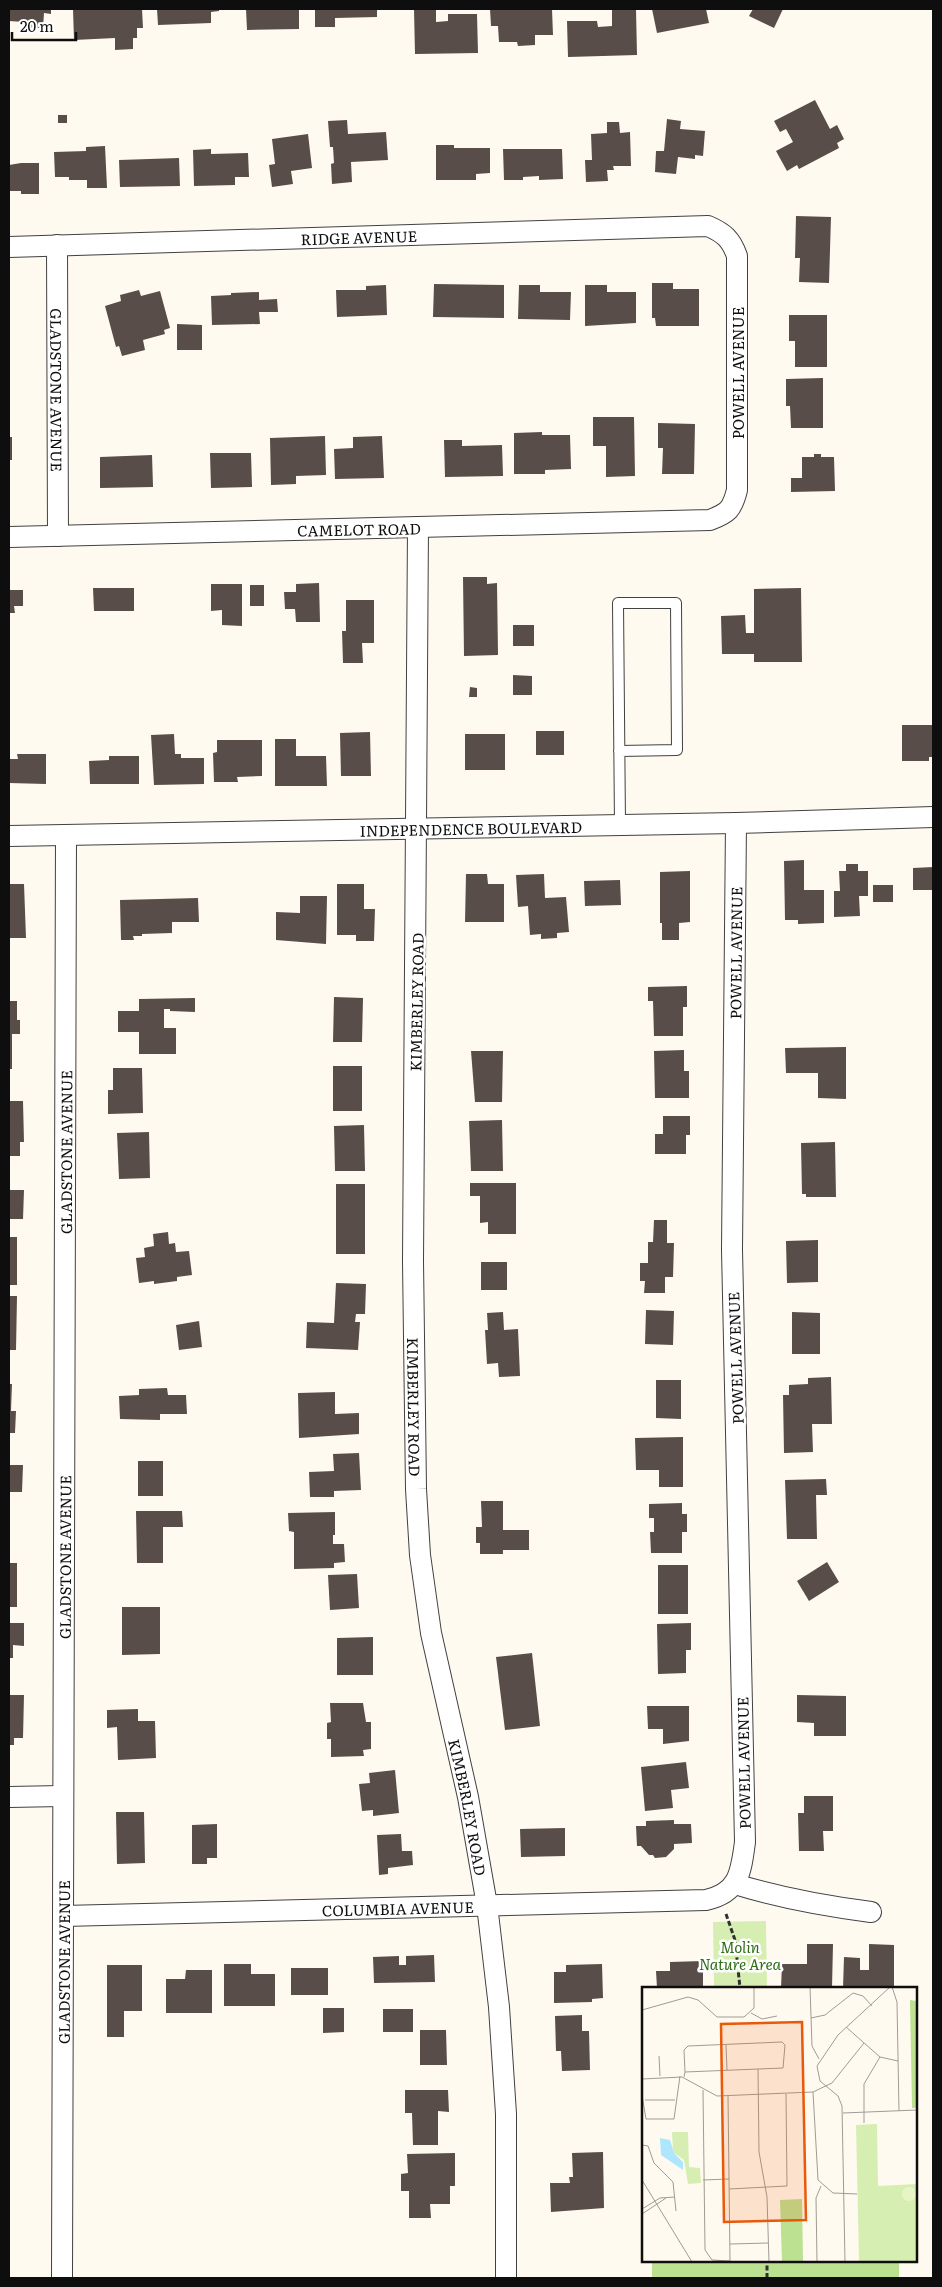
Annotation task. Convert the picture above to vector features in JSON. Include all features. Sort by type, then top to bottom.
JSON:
[{"type":"street","name":"RIDGE AVENUE","points":[[9,247],[708,226]]},
{"type":"street","name":"POWELL AVENUE","points":[[708,226],[721,231],[732,241],[736,256],[737,490],[733,504],[726,514],[710,520]]},
{"type":"street","name":"GLADSTONE AVENUE","points":[[57,245],[58,536]]},
{"type":"street","name":"CAMELOT ROAD","points":[[9,537],[710,520]]},
{"type":"street","name":"KIMBERLEY ROAD","points":[[418,527],[413,1261],[416,1489],[420,1555],[431,1632],[468,1797],[486,1905],[499,2007],[506,2114],[506,2278]]},
{"type":"street","name":"INDEPENDENCE BOULEVARD","points":[[9,836],[736,823],[933,817]]},
{"type":"street","name":"POWELL AVENUE","points":[[729,1890],[743,1861],[745,1842],[732,1250],[736,823]]},
{"type":"street","name":"GLADSTONE AVENUE","points":[[62,2278],[66,836]]},
{"type":"street","points":[[9,1796],[62,1796]]},
{"type":"street","name":"COLUMBIA AVENUE","points":[[63,1916],[706,1900],[729,1890],[772,1895],[819,1905],[871,1912]]},
{"type":"lane","points":[[619,751],[677,750],[676,603],[618,604],[619,751],[620,825]]},
{"type":"path","points":[[729,1890],[740,1987]]},
{"type":"path","points":[[767,2262],[767,2278]]},
{"type":"green space","name":"Molin Nature Area","points":[[766,1921],[767,1987],[714,1987],[713,1922]]},
{"type":"green space","points":[[652,2262],[899,2262],[899,2278],[652,2278]]},
{"type":"building","points":[[9,9],[51,9],[51,14],[44,13],[43,28],[24,27],[24,22],[9,21]]},
{"type":"building","points":[[73,9],[142,9],[143,28],[137,28],[137,38],[133,38],[133,49],[115,50],[115,38],[74,40]]},
{"type":"building","points":[[157,9],[219,9],[219,11],[211,12],[211,23],[158,25]]},
{"type":"building","points":[[246,9],[299,9],[299,29],[247,30]]},
{"type":"building","points":[[315,9],[377,9],[377,17],[335,18],[335,27],[315,27]]},
{"type":"building","points":[[414,9],[436,9],[436,22],[448,21],[448,14],[477,14],[478,53],[415,54]]},
{"type":"building","points":[[490,9],[552,9],[553,35],[535,35],[535,45],[518,46],[517,42],[499,42],[498,26],[491,26]]},
{"type":"building","points":[[612,9],[636,9],[637,55],[568,57],[567,21],[597,21],[598,27],[612,26]]},
{"type":"building","points":[[652,9],[706,9],[709,23],[657,33]]},
{"type":"building","points":[[753,9],[783,9],[774,28],[749,16]]},
{"type":"building","points":[[815,100],[830,129],[837,125],[844,139],[837,143],[839,148],[799,169],[797,165],[787,171],[776,151],[793,142],[786,129],[780,132],[774,121]]},
{"type":"building","points":[[58,115],[67,115],[67,123],[58,123]]},
{"type":"building","points":[[667,119],[681,121],[680,129],[705,131],[703,156],[695,155],[695,159],[678,157],[676,174],[655,172],[656,151],[664,151]]},
{"type":"building","points":[[347,120],[348,134],[386,132],[388,160],[351,162],[352,182],[332,184],[331,164],[334,163],[333,147],[330,147],[328,121]]},
{"type":"building","points":[[607,122],[619,122],[620,133],[630,132],[631,166],[613,166],[614,170],[607,170],[608,181],[586,182],[585,160],[592,160],[591,134],[607,133]]},
{"type":"building","points":[[308,134],[312,168],[291,171],[293,184],[272,187],[269,165],[275,164],[272,139]]},
{"type":"building","points":[[436,145],[454,145],[454,148],[490,148],[490,173],[476,174],[476,180],[436,180]]},
{"type":"building","points":[[105,146],[107,188],[87,188],[87,180],[69,180],[69,177],[55,177],[54,152],[86,151],[86,147]]},
{"type":"building","points":[[211,149],[211,154],[248,153],[249,177],[235,177],[235,185],[194,186],[193,150]]},
{"type":"building","points":[[503,149],[562,149],[563,179],[539,180],[539,176],[523,177],[523,180],[504,180]]},
{"type":"building","points":[[179,158],[180,186],[120,187],[119,160]]},
{"type":"building","points":[[39,163],[39,194],[21,194],[21,191],[9,191],[9,165]]},
{"type":"building","points":[[796,216],[831,217],[829,283],[799,282],[800,258],[795,258]]},
{"type":"building","points":[[652,283],[673,283],[673,289],[699,289],[699,326],[656,326],[655,318],[652,318]]},
{"type":"building","points":[[434,284],[504,285],[504,318],[433,317]]},
{"type":"building","points":[[386,285],[387,315],[337,317],[336,290],[366,290],[366,286]]},
{"type":"building","points":[[519,285],[540,285],[540,292],[571,292],[570,320],[518,319]]},
{"type":"building","points":[[585,285],[607,285],[607,292],[636,292],[636,323],[585,326]]},
{"type":"building","points":[[139,290],[141,296],[160,291],[170,328],[164,330],[165,334],[143,340],[145,350],[122,356],[119,346],[116,347],[105,306],[121,301],[120,295]]},
{"type":"building","points":[[259,292],[259,300],[277,299],[278,312],[259,312],[260,324],[212,325],[211,296]]},
{"type":"building","points":[[789,315],[827,315],[827,367],[795,367],[795,341],[789,341]]},
{"type":"building","points":[[177,324],[202,325],[202,350],[177,350]]},
{"type":"building","points":[[823,378],[823,428],[791,428],[790,406],[786,406],[786,379]]},
{"type":"building","points":[[593,417],[634,417],[635,476],[606,477],[606,446],[593,446]]},
{"type":"building","points":[[658,423],[695,424],[694,474],[662,474],[663,448],[658,448]]},
{"type":"building","points":[[542,432],[542,435],[570,435],[571,469],[545,470],[545,474],[514,474],[514,433]]},
{"type":"building","points":[[325,436],[326,475],[296,476],[296,484],[271,485],[270,438]]},
{"type":"building","points":[[382,436],[384,478],[335,479],[334,449],[353,448],[353,437]]},
{"type":"building","points":[[9,437],[12,437],[12,460],[9,460]]},
{"type":"building","points":[[444,440],[462,440],[462,446],[502,445],[503,476],[445,477]]},
{"type":"building","points":[[210,453],[251,453],[252,487],[211,488]]},
{"type":"building","points":[[814,454],[821,454],[821,457],[834,457],[835,491],[791,492],[791,478],[802,478],[802,457],[814,457]]},
{"type":"building","points":[[152,455],[153,487],[100,488],[100,457]]},
{"type":"building","points":[[463,577],[487,577],[487,584],[497,583],[498,655],[464,656]]},
{"type":"building","points":[[319,583],[320,622],[296,622],[295,609],[285,609],[284,592],[296,592],[296,584]]},
{"type":"building","points":[[211,584],[242,584],[242,626],[222,625],[222,610],[211,611]]},
{"type":"building","points":[[250,585],[264,585],[264,606],[250,606]]},
{"type":"building","points":[[93,588],[134,588],[134,611],[94,611]]},
{"type":"building","points":[[801,588],[802,662],[754,662],[754,654],[722,654],[721,616],[745,615],[746,633],[754,633],[754,589]]},
{"type":"building","points":[[9,590],[23,590],[23,606],[14,606],[15,613],[9,613]]},
{"type":"building","points":[[346,600],[374,600],[374,643],[362,643],[363,663],[343,663],[342,631],[346,631]]},
{"type":"building","points":[[513,625],[534,625],[534,646],[513,646]]},
{"type":"building","points":[[513,675],[532,676],[532,695],[513,695]]},
{"type":"building","points":[[470,687],[477,688],[477,697],[469,697]]},
{"type":"building","points":[[902,725],[933,725],[933,757],[929,757],[929,761],[902,761]]},
{"type":"building","points":[[536,731],[564,731],[564,755],[536,755]]},
{"type":"building","points":[[370,732],[371,776],[341,776],[340,733]]},
{"type":"building","points":[[174,734],[175,754],[181,754],[181,758],[204,758],[204,784],[154,785],[151,735]]},
{"type":"building","points":[[465,734],[505,734],[505,770],[465,770]]},
{"type":"building","points":[[275,739],[296,739],[296,756],[326,756],[327,786],[275,786]]},
{"type":"building","points":[[217,740],[262,740],[262,776],[237,777],[238,782],[214,782],[213,753],[217,752]]},
{"type":"building","points":[[17,754],[46,754],[46,784],[9,783],[9,759],[18,759]]},
{"type":"building","points":[[109,756],[139,756],[139,784],[90,784],[89,761],[109,760]]},
{"type":"building","points":[[804,860],[804,890],[824,890],[824,923],[798,924],[798,920],[785,920],[784,861]]},
{"type":"building","points":[[846,864],[858,864],[858,871],[868,871],[868,896],[859,896],[860,916],[834,917],[834,891],[840,891],[839,871],[846,871]]},
{"type":"building","points":[[933,867],[933,890],[913,890],[913,868]]},
{"type":"building","points":[[690,871],[690,922],[679,923],[679,940],[662,940],[660,872]]},
{"type":"building","points":[[466,874],[487,874],[488,884],[504,884],[504,922],[465,922]]},
{"type":"building","points":[[544,874],[545,898],[566,897],[569,932],[557,933],[557,938],[541,939],[541,934],[530,935],[528,906],[518,907],[516,875]]},
{"type":"building","points":[[620,880],[621,905],[585,906],[584,881]]},
{"type":"building","points":[[9,884],[24,884],[26,938],[9,938]]},
{"type":"building","points":[[337,884],[364,884],[364,909],[375,909],[374,941],[356,941],[356,935],[337,935]]},
{"type":"building","points":[[873,885],[893,885],[893,902],[873,902]]},
{"type":"building","points":[[300,896],[327,896],[326,944],[276,940],[276,912],[300,913]]},
{"type":"building","points":[[198,898],[199,922],[172,922],[172,933],[142,934],[142,936],[133,936],[134,940],[121,940],[120,900]]},
{"type":"building","points":[[687,986],[687,1007],[683,1007],[683,1036],[654,1036],[653,1001],[648,1001],[648,987]]},
{"type":"building","points":[[334,997],[363,998],[362,1042],[333,1042]]},
{"type":"building","points":[[195,998],[195,1012],[164,1009],[164,1028],[176,1028],[176,1054],[139,1054],[139,1032],[118,1032],[118,1011],[139,1011],[139,999]]},
{"type":"building","points":[[9,1001],[17,1001],[17,1020],[20,1020],[20,1034],[12,1034],[12,1069],[9,1069]]},
{"type":"building","points":[[846,1047],[846,1099],[818,1098],[818,1073],[786,1073],[785,1048]]},
{"type":"building","points":[[684,1050],[684,1071],[689,1071],[689,1098],[655,1098],[654,1051]]},
{"type":"building","points":[[471,1051],[503,1051],[502,1102],[475,1102]]},
{"type":"building","points":[[333,1066],[362,1066],[362,1111],[333,1111]]},
{"type":"building","points":[[113,1068],[142,1068],[143,1113],[108,1114],[108,1090],[113,1090]]},
{"type":"building","points":[[9,1101],[23,1101],[24,1142],[20,1142],[20,1156],[9,1156]]},
{"type":"building","points":[[663,1116],[690,1116],[690,1135],[686,1135],[686,1154],[655,1154],[655,1134],[663,1134]]},
{"type":"building","points":[[502,1120],[503,1171],[471,1171],[469,1121]]},
{"type":"building","points":[[364,1125],[365,1171],[335,1171],[334,1126]]},
{"type":"building","points":[[149,1132],[150,1178],[119,1179],[117,1133]]},
{"type":"building","points":[[835,1142],[836,1197],[806,1197],[806,1194],[802,1194],[801,1143]]},
{"type":"building","points":[[470,1183],[516,1183],[516,1234],[488,1234],[488,1222],[480,1223],[480,1196],[470,1196]]},
{"type":"building","points":[[336,1184],[365,1184],[365,1254],[336,1254]]},
{"type":"building","points":[[9,1190],[24,1190],[23,1219],[9,1219]]},
{"type":"building","points":[[654,1220],[667,1220],[667,1243],[674,1243],[673,1277],[665,1277],[665,1293],[644,1293],[645,1281],[640,1281],[640,1263],[648,1263],[648,1242],[653,1242]]},
{"type":"building","points":[[168,1232],[169,1244],[175,1243],[176,1252],[189,1251],[192,1275],[177,1277],[177,1281],[154,1284],[154,1281],[139,1283],[136,1258],[145,1257],[144,1248],[154,1246],[153,1234]]},
{"type":"building","points":[[9,1237],[17,1237],[17,1285],[9,1285]]},
{"type":"building","points":[[818,1240],[818,1282],[787,1283],[786,1241]]},
{"type":"building","points":[[481,1262],[507,1262],[507,1290],[481,1290]]},
{"type":"building","points":[[336,1283],[366,1284],[365,1314],[356,1314],[355,1322],[360,1322],[358,1350],[306,1348],[307,1322],[334,1323]]},
{"type":"building","points":[[9,1296],[17,1296],[16,1350],[9,1350]]},
{"type":"building","points":[[646,1310],[674,1311],[673,1345],[645,1344]]},
{"type":"building","points":[[503,1312],[504,1330],[518,1329],[520,1376],[499,1377],[498,1363],[487,1364],[485,1330],[488,1330],[487,1313]]},
{"type":"building","points":[[792,1312],[820,1313],[820,1354],[792,1354]]},
{"type":"building","points":[[199,1321],[202,1347],[179,1350],[176,1325]]},
{"type":"building","points":[[831,1377],[832,1424],[812,1424],[813,1452],[784,1453],[783,1395],[789,1395],[789,1385],[808,1384],[808,1378]]},
{"type":"building","points":[[656,1380],[681,1380],[681,1419],[656,1418]]},
{"type":"building","points":[[9,1384],[12,1384],[11,1411],[16,1411],[15,1433],[9,1433]]},
{"type":"building","points":[[167,1388],[168,1395],[186,1395],[187,1414],[160,1414],[160,1420],[120,1419],[119,1396],[139,1395],[139,1389]]},
{"type":"building","points":[[335,1392],[335,1414],[359,1413],[359,1434],[299,1438],[298,1393]]},
{"type":"building","points":[[683,1437],[683,1487],[659,1487],[659,1470],[636,1470],[635,1438]]},
{"type":"building","points":[[359,1453],[361,1490],[334,1491],[334,1497],[310,1497],[309,1472],[334,1471],[333,1454]]},
{"type":"building","points":[[138,1461],[163,1461],[163,1496],[138,1496]]},
{"type":"building","points":[[9,1465],[23,1465],[22,1492],[9,1492]]},
{"type":"building","points":[[826,1479],[827,1495],[816,1495],[817,1539],[787,1539],[785,1480]]},
{"type":"building","points":[[481,1501],[503,1501],[503,1530],[529,1530],[529,1550],[503,1550],[503,1554],[480,1554],[480,1543],[476,1543],[476,1527],[482,1527]]},
{"type":"building","points":[[682,1503],[682,1514],[687,1514],[687,1532],[682,1532],[682,1553],[651,1553],[650,1532],[654,1532],[654,1518],[649,1518],[649,1504]]},
{"type":"building","points":[[136,1511],[182,1511],[183,1527],[163,1527],[163,1563],[137,1563]]},
{"type":"building","points":[[335,1512],[333,1544],[344,1544],[345,1562],[334,1563],[334,1568],[294,1569],[294,1532],[289,1531],[288,1513]]},
{"type":"building","points":[[827,1562],[839,1582],[809,1601],[797,1581]]},
{"type":"building","points":[[9,1563],[17,1563],[17,1607],[9,1607]]},
{"type":"building","points":[[658,1565],[688,1565],[688,1614],[658,1614]]},
{"type":"building","points":[[357,1574],[359,1608],[330,1610],[328,1575]]},
{"type":"building","points":[[122,1607],[160,1607],[160,1654],[122,1655]]},
{"type":"building","points":[[9,1623],[24,1623],[24,1646],[13,1645],[13,1658],[9,1658]]},
{"type":"building","points":[[691,1623],[691,1650],[686,1650],[686,1673],[658,1674],[657,1624]]},
{"type":"building","points":[[373,1637],[373,1675],[337,1675],[337,1638]]},
{"type":"building","points":[[532,1653],[540,1726],[505,1730],[496,1657]]},
{"type":"building","points":[[9,1695],[24,1695],[23,1738],[14,1738],[14,1745],[9,1745]]},
{"type":"building","points":[[797,1695],[846,1696],[846,1736],[814,1736],[814,1723],[797,1722]]},
{"type":"building","points":[[330,1703],[363,1703],[366,1722],[371,1722],[371,1749],[363,1750],[364,1756],[331,1757],[331,1739],[327,1739],[327,1723],[331,1722]]},
{"type":"building","points":[[647,1706],[689,1706],[689,1741],[663,1744],[663,1729],[648,1729]]},
{"type":"building","points":[[138,1709],[138,1721],[155,1721],[156,1758],[118,1760],[117,1727],[107,1728],[107,1710]]},
{"type":"building","points":[[686,1762],[689,1788],[671,1790],[673,1808],[645,1811],[641,1767]]},
{"type":"building","points":[[395,1770],[399,1813],[373,1816],[373,1810],[362,1811],[359,1784],[370,1783],[369,1773]]},
{"type":"building","points":[[804,1796],[833,1796],[833,1831],[823,1831],[824,1851],[799,1851],[798,1813],[804,1813]]},
{"type":"building","points":[[116,1812],[144,1812],[145,1863],[117,1864]]},
{"type":"building","points":[[674,1820],[674,1824],[691,1824],[692,1843],[674,1844],[674,1849],[666,1857],[655,1858],[653,1855],[649,1855],[641,1846],[637,1846],[636,1826],[646,1826],[646,1821]]},
{"type":"building","points":[[217,1824],[217,1858],[207,1858],[207,1864],[192,1864],[192,1825]]},
{"type":"building","points":[[565,1828],[565,1856],[521,1857],[520,1829]]},
{"type":"building","points":[[401,1834],[402,1851],[412,1851],[413,1865],[388,1868],[388,1874],[379,1875],[377,1835]]},
{"type":"building","points":[[807,1944],[833,1944],[832,1987],[781,1987],[782,1964],[807,1964]]},
{"type":"building","points":[[869,1944],[894,1945],[894,1987],[843,1987],[844,1957],[860,1958],[860,1970],[869,1970]]},
{"type":"building","points":[[434,1955],[435,1982],[374,1983],[373,1957],[399,1956],[399,1965],[406,1965],[406,1956]]},
{"type":"building","points":[[703,1961],[703,1987],[657,1987],[656,1971],[670,1971],[670,1962]]},
{"type":"building","points":[[224,1964],[251,1964],[251,1974],[275,1974],[275,2006],[224,2006]]},
{"type":"building","points":[[602,1964],[603,1998],[592,1999],[592,2002],[554,2003],[554,1972],[566,1972],[566,1965]]},
{"type":"building","points":[[107,1965],[142,1965],[142,2011],[124,2011],[124,2037],[107,2037]]},
{"type":"building","points":[[291,1968],[328,1968],[328,1995],[291,1995]]},
{"type":"building","points":[[186,1970],[212,1970],[212,2013],[166,2013],[166,1979],[185,1979]]},
{"type":"building","points":[[323,2008],[344,2008],[344,2032],[323,2033]]},
{"type":"building","points":[[383,2009],[413,2009],[413,2032],[383,2032]]},
{"type":"building","points":[[582,2015],[582,2031],[589,2031],[590,2070],[562,2071],[561,2051],[556,2051],[555,2016]]},
{"type":"building","points":[[420,2030],[446,2030],[447,2065],[420,2065]]},
{"type":"building","points":[[405,2090],[448,2090],[449,2112],[438,2111],[438,2145],[413,2145],[412,2113],[405,2113]]},
{"type":"building","points":[[603,2152],[604,2208],[551,2212],[550,2183],[570,2183],[569,2177],[573,2177],[572,2153]]},
{"type":"building","points":[[455,2153],[455,2186],[450,2186],[450,2204],[430,2204],[431,2218],[409,2218],[409,2191],[401,2191],[401,2174],[408,2173],[407,2154]]}]
